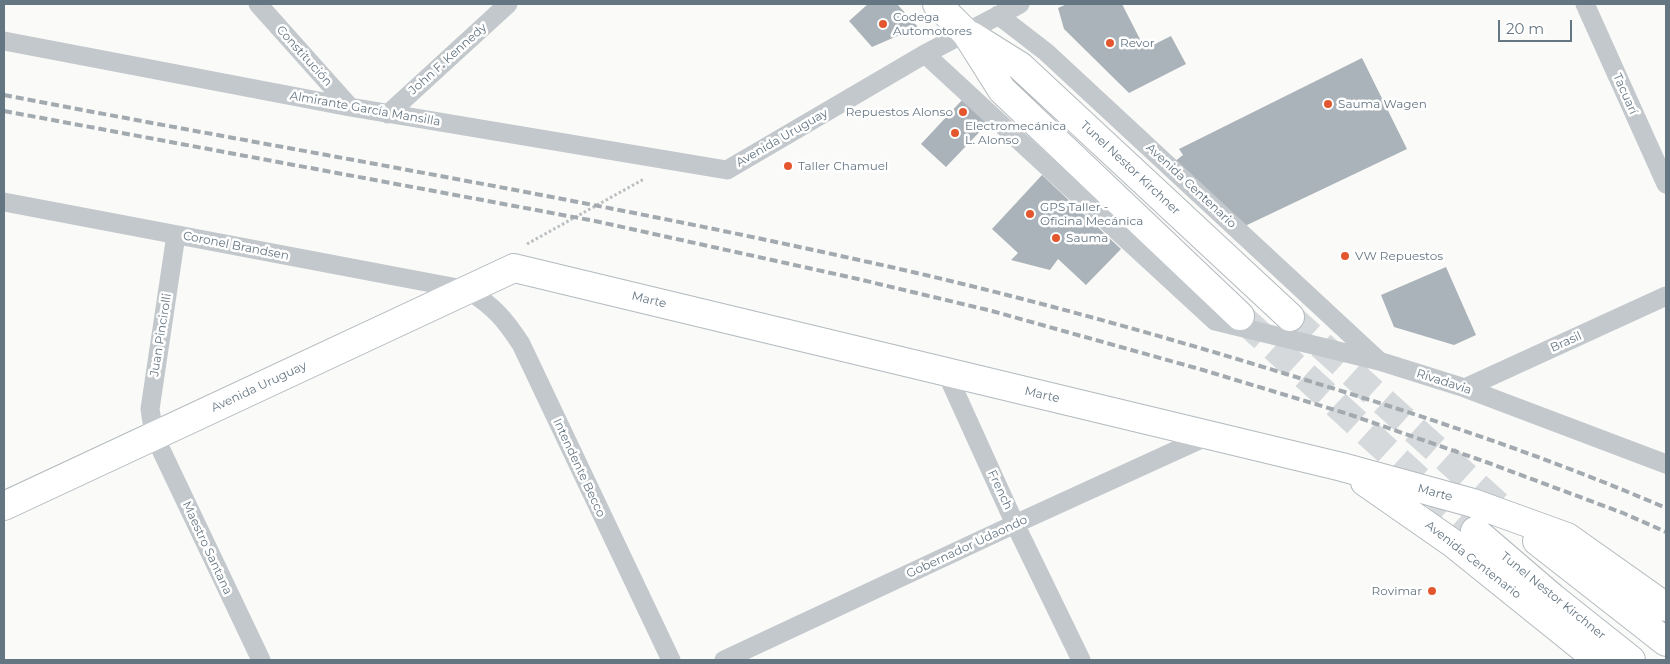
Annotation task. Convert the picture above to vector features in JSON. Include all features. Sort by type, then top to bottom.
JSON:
[{"type":"street","name":"Constitución","points":[[258,4],[350,108]]},
{"type":"street","name":"John F. Kennedy","points":[[388,114],[508,4]]},
{"type":"street","points":[[937,4],[966,33],[1002,90],[1228,319]]},
{"type":"street","name":"Avenida Uruguay","points":[[727,170],[925,54],[1020,4]]},
{"type":"street","name":"Tacuarí","points":[[1585,4],[1666,184]]},
{"type":"street","name":"Avenida Centenario","points":[[998,15],[1046,52],[1379,361]]},
{"type":"street","name":"Tunel Nestor Kirchner","points":[[966,33],[1020,66],[1290,317]]},
{"type":"street","name":"Almirante García Mansilla","points":[[4,41],[350,108],[727,170]]},
{"type":"street","points":[[925,54],[1228,319]]},
{"type":"street","name":"Coronel Brandsen","points":[[4,202],[468,290]]},
{"type":"street","name":"Juan Pincirolli","points":[[154,435],[150,408],[176,235]]},
{"type":"street","name":"Avenida Uruguay","points":[[4,506],[514,268]]},
{"type":"street","name":"Marte","points":[[514,268],[1210,435],[1473,503],[1567,536],[1666,607]]},
{"type":"street","name":"Intendente Becco","points":[[468,290],[488,302],[506,322],[520,344],[671,660]]},
{"type":"street","name":"Brasil","points":[[1465,388],[1666,296]]},
{"type":"street","name":"Rivadavia","points":[[1228,319],[1379,361],[1465,388],[1666,464]]},
{"type":"street","name":"French","points":[[946,372],[1015,524],[1081,660]]},
{"type":"street","name":"Maestro Santana","points":[[154,435],[261,660]]},
{"type":"street","name":"Gobernador Udaondo","points":[[724,660],[1210,435]]},
{"type":"street","name":"Avenida Centenario","points":[[1342,468],[1464,538],[1598,660]]},
{"type":"street","points":[[1464,538],[1450,531],[1451,519],[1458,507],[1473,503]]},
{"type":"street","name":"Tunel Nestor Kirchner","points":[[1464,538],[1553,598],[1632,660]]},
{"type":"street","points":[[1538,540],[1666,642]]},
{"type":"path","points":[[514,268],[523,246],[674,162]]},
{"type":"building","name":"Codega Automotores","points":[[868,4],[897,4],[918,27],[872,47],[849,21]]},
{"type":"building","name":"Revor","points":[[1067,4],[1122,4],[1145,49],[1171,36],[1186,64],[1129,93],[1064,29],[1058,8]]},
{"type":"building","name":"Sauma Wagen","points":[[1362,58],[1407,149],[1245,226],[1174,162],[1183,155],[1179,149]]},
{"type":"building","name":"Electromecánica L. Alonso","points":[[963,99],[989,122],[946,167],[921,144]]},
{"type":"building","points":[[1042,175],[1121,249],[1086,285],[1058,259],[1050,270],[1011,260],[1018,253],[992,229]]},
{"type":"building","points":[[1446,267],[1476,335],[1454,345],[1394,327],[1381,295]]},
{"type":"tunnel","points":[[1290,317],[1512,518]]},
{"type":"tunnel","points":[[1243,319],[1475,531]]},
{"type":"railway","points":[[4,95],[646,215],[973,286],[1198,347],[1400,409],[1578,472],[1666,508]]},
{"type":"railway","points":[[4,111],[595,221],[858,279],[992,311],[1203,370],[1348,414],[1486,462],[1623,513],[1666,532]]},
{"type":"place","name":"Codega Automotores","points":[[883,24]]},
{"type":"place","name":"Revor","points":[[1110,43]]},
{"type":"place","name":"Sauma Wagen","points":[[1328,104]]},
{"type":"place","name":"Repuestos Alonso","points":[[963,112]]},
{"type":"place","name":"Electromecánica L. Alonso","points":[[955,133]]},
{"type":"place","name":"Taller Chamuel","points":[[788,166]]},
{"type":"place","name":"GPS Taller - Oficina Mecánica","points":[[1030,214]]},
{"type":"place","name":"Sauma","points":[[1056,238]]},
{"type":"place","name":"VW Repuestos","points":[[1345,256]]},
{"type":"place","name":"Rovimar","points":[[1432,591]]}]
